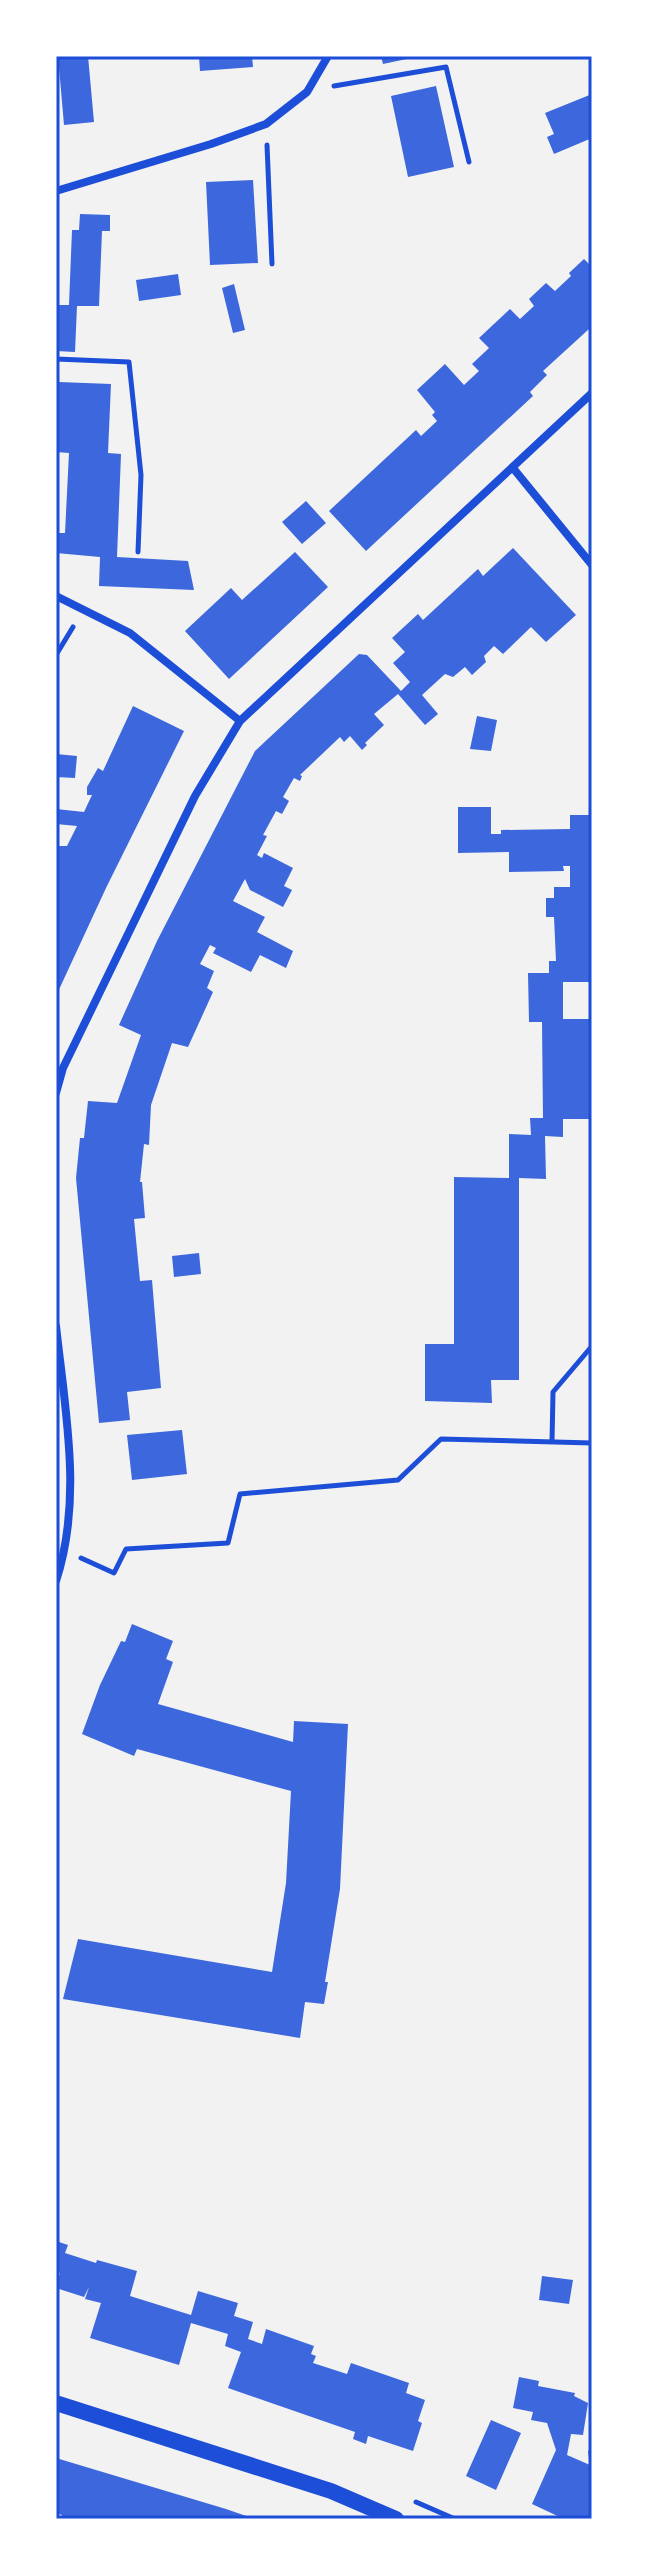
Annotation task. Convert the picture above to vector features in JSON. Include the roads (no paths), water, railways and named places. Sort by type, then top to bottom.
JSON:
[{"type":"main road","points":[[56,2403],[331,2491],[396,2519]]},
{"type":"street","points":[[56,191],[266,124],[307,92],[328,56]]},
{"type":"street","points":[[56,1093],[63,1068],[195,796],[240,721],[592,393]]},
{"type":"street","points":[[513,468],[592,565]]},
{"type":"street","points":[[56,596],[130,633],[240,721]]},
{"type":"street","points":[[56,1326],[71,1472],[66,1552],[56,1581]]}]
